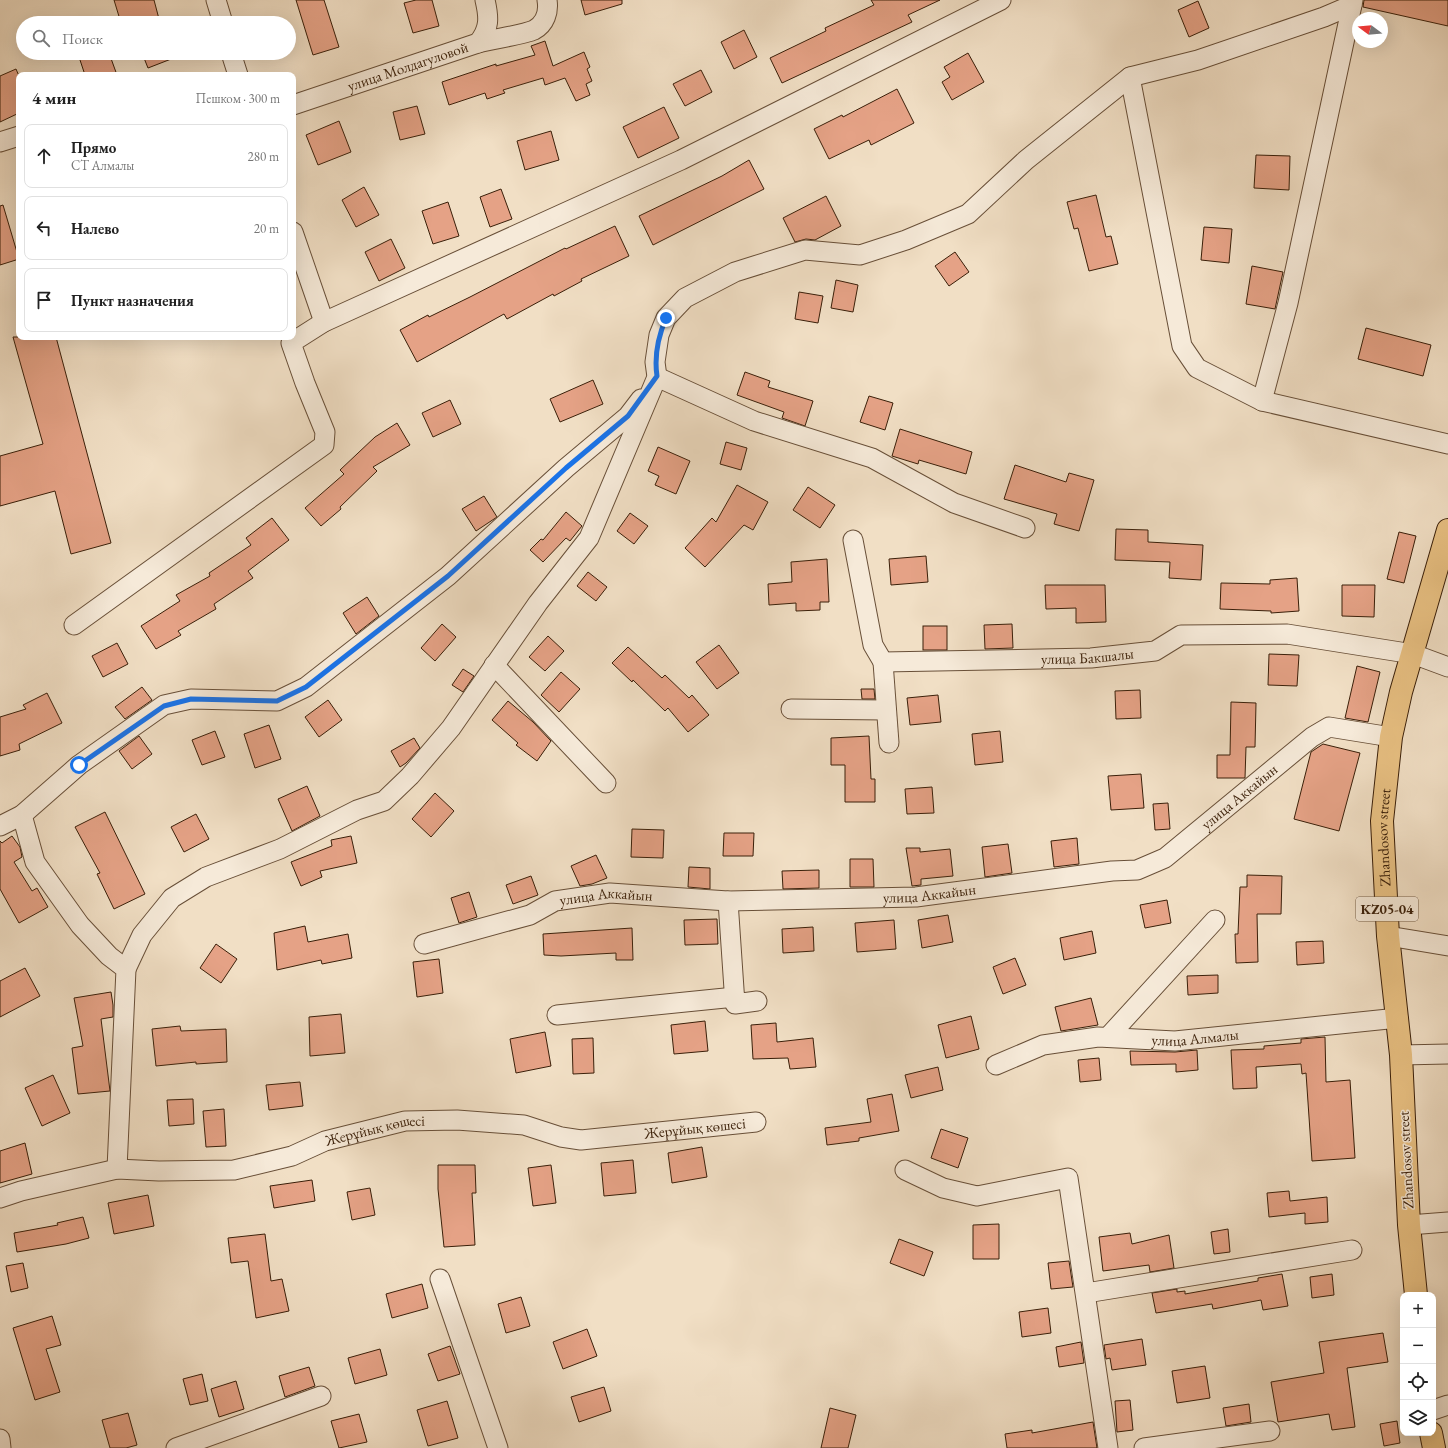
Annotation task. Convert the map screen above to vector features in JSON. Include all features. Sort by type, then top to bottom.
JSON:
[{"type":"main road","name":"Zhandosov street","points":[[1416,1292],[1409,1225],[1401,1055],[1388,936],[1382,821],[1391,737],[1401,692],[1448,530]]},
{"type":"main road","points":[[1432,1436],[1434,1448]]},
{"type":"street","points":[[216,0],[221,16]]},
{"type":"street","name":"улица Молдагуловой","points":[[296,104],[478,42],[485,35],[488,23],[485,0]]},
{"type":"street","points":[[478,42],[534,30],[546,19],[548,0]]},
{"type":"street","points":[[296,340],[324,322],[681,160],[1001,0]]},
{"type":"street","points":[[118,1170],[126,970],[142,935],[172,898],[206,877],[280,849],[358,810],[384,800],[410,776],[451,728],[538,603],[589,538],[657,376],[655,362],[659,334],[666,318],[685,298],[735,272],[798,252],[805,250],[860,254],[906,240],[968,214],[1026,160],[1130,78],[1198,60],[1324,16],[1352,2]]},
{"type":"street","points":[[1262,401],[1288,303],[1352,2]]},
{"type":"street","points":[[234,60],[237,72]]},
{"type":"street","points":[[1130,78],[1182,346],[1197,368],[1262,401],[1448,444]]},
{"type":"street","points":[[0,142],[16,137]]},
{"type":"street","points":[[296,241],[324,322]]},
{"type":"street","points":[[74,625],[324,445],[325,432],[305,384],[291,343],[296,340]]},
{"type":"street","points":[[657,376],[754,421],[872,458],[954,503],[1025,528]]},
{"type":"street","points":[[0,826],[22,815],[79,765],[164,706],[191,699],[277,701],[306,687],[448,576],[566,468],[628,416],[657,376]]},
{"type":"street","points":[[853,540],[873,646],[883,662],[889,743]]},
{"type":"street","name":"улица Бакшалы","points":[[883,662],[1091,658],[1155,651],[1181,635],[1287,634],[1413,654],[1448,667]]},
{"type":"street","points":[[494,665],[606,783]]},
{"type":"street","points":[[792,709],[886,710]]},
{"type":"street","name":"улица Аккайын","points":[[424,944],[530,915],[555,901],[610,893],[728,901],[916,897],[1112,871],[1137,870],[1165,858],[1312,737],[1329,727],[1391,737]]},
{"type":"street","points":[[22,815],[35,862],[80,925],[109,956],[126,970]]},
{"type":"street","points":[[728,901],[736,1004],[757,1001]]},
{"type":"street","points":[[1108,1037],[1215,920]]},
{"type":"street","points":[[1388,936],[1448,946]]},
{"type":"street","points":[[558,1015],[735,997]]},
{"type":"street","name":"улица Алмалы","points":[[996,1065],[1043,1044],[1098,1036],[1175,1041],[1398,1018]]},
{"type":"street","points":[[1401,1055],[1448,1054]]},
{"type":"street","name":"Жерұйық көшесі","points":[[0,1198],[21,1191],[118,1170],[234,1170],[292,1156],[325,1140],[406,1121],[457,1120],[524,1125],[562,1137],[581,1140],[756,1122]]},
{"type":"street","points":[[905,1170],[943,1188],[977,1196],[1068,1178],[1108,1448]]},
{"type":"street","points":[[1409,1225],[1448,1222]]},
{"type":"street","points":[[1086,1293],[1352,1250]]},
{"type":"street","points":[[440,1279],[498,1448]]},
{"type":"street","points":[[176,1448],[321,1396]]},
{"type":"street","points":[[1436,1409],[1448,1405]]},
{"type":"street","points":[[1144,1448],[1270,1431]]},
{"type":"street","points":[[0,1439],[1,1448]]},
{"type":"building","points":[[114,0],[154,0],[158,16],[119,16]]},
{"type":"building","points":[[296,0],[324,0],[339,47],[313,55]]},
{"type":"building","points":[[416,0],[432,0],[439,26],[413,33],[404,3]]},
{"type":"building","points":[[581,0],[622,0],[622,4],[585,15]]},
{"type":"building","points":[[871,0],[940,0],[908,15],[912,22],[782,83],[770,58],[826,31],[825,28],[874,5]]},
{"type":"building","points":[[1364,0],[1448,0],[1448,26],[1388,12],[1363,7]]},
{"type":"building","points":[[1198,1],[1209,28],[1189,37],[1178,10]]},
{"type":"building","points":[[744,30],[757,57],[734,69],[721,42]]},
{"type":"building","points":[[545,41],[553,66],[584,52],[590,67],[587,69],[592,81],[586,84],[590,95],[576,101],[565,78],[545,85],[543,78],[503,90],[505,93],[487,99],[485,93],[449,105],[442,82],[496,64],[496,66],[535,55],[531,46]]},
{"type":"building","points":[[968,53],[984,82],[952,100],[942,82],[950,77],[944,67]]},
{"type":"building","points":[[80,60],[112,60],[116,72],[84,72]]},
{"type":"building","points":[[145,60],[169,60],[148,68]]},
{"type":"building","points":[[16,69],[17,72],[16,72],[16,114],[0,122],[0,76]]},
{"type":"building","points":[[701,70],[712,92],[685,106],[673,84]]},
{"type":"building","points":[[897,89],[914,123],[871,145],[869,140],[829,159],[814,129],[842,115],[843,117]]},
{"type":"building","points":[[417,106],[425,134],[400,140],[393,112]]},
{"type":"building","points":[[664,107],[679,138],[638,158],[623,127]]},
{"type":"building","points":[[339,121],[351,152],[318,165],[306,135]]},
{"type":"building","points":[[551,131],[559,160],[525,170],[517,141]]},
{"type":"building","points":[[1256,155],[1290,156],[1289,190],[1254,188]]},
{"type":"building","points":[[749,160],[764,189],[653,245],[639,216],[722,176]]},
{"type":"building","points":[[364,187],[379,215],[356,227],[342,200]]},
{"type":"building","points":[[501,189],[512,219],[490,227],[480,197]]},
{"type":"building","points":[[1096,195],[1106,237],[1111,236],[1118,264],[1089,271],[1078,228],[1074,229],[1067,202]]},
{"type":"building","points":[[826,196],[841,226],[815,240],[806,239],[795,242],[783,218]]},
{"type":"building","points":[[448,202],[459,236],[433,244],[422,211]]},
{"type":"building","points":[[3,205],[16,249],[16,260],[0,265],[0,206]]},
{"type":"building","points":[[615,226],[629,256],[581,279],[582,281],[554,296],[553,294],[507,319],[504,314],[417,362],[400,330],[428,315],[429,317],[470,297],[565,248],[566,249]]},
{"type":"building","points":[[1204,227],[1232,229],[1229,263],[1201,260]]},
{"type":"building","points":[[391,239],[405,268],[379,281],[365,252]]},
{"type":"building","points":[[955,252],[969,272],[949,286],[935,266]]},
{"type":"building","points":[[1252,266],[1283,272],[1275,309],[1246,304]]},
{"type":"building","points":[[836,280],[858,285],[853,312],[831,308]]},
{"type":"building","points":[[799,292],[823,296],[818,323],[795,319]]},
{"type":"building","points":[[1366,328],[1431,345],[1423,376],[1358,359]]},
{"type":"building","points":[[13,337],[16,337],[16,340],[57,340],[111,543],[71,554],[55,491],[0,506],[0,456],[43,444]]},
{"type":"building","points":[[745,372],[770,381],[768,387],[813,401],[805,426],[782,418],[784,412],[737,395]]},
{"type":"building","points":[[593,380],[603,404],[560,422],[550,399]]},
{"type":"building","points":[[869,396],[893,403],[885,430],[860,422]]},
{"type":"building","points":[[450,400],[461,424],[433,437],[422,413]]},
{"type":"building","points":[[397,423],[410,445],[373,467],[377,471],[340,507],[341,509],[321,526],[305,508],[344,474],[340,470],[375,437]]},
{"type":"building","points":[[900,429],[972,452],[966,474],[919,460],[918,464],[892,456]]},
{"type":"building","points":[[726,442],[747,448],[741,470],[720,464]]},
{"type":"building","points":[[658,447],[690,461],[676,494],[655,485],[659,476],[648,471]]},
{"type":"building","points":[[1015,465],[1066,482],[1069,473],[1094,480],[1079,531],[1054,524],[1057,514],[1004,499]]},
{"type":"building","points":[[737,485],[768,502],[753,530],[744,525],[705,567],[685,548],[712,518],[716,522]]},
{"type":"building","points":[[808,487],[835,505],[820,528],[793,510]]},
{"type":"building","points":[[484,496],[497,517],[476,531],[462,509]]},
{"type":"building","points":[[566,512],[582,526],[570,541],[566,538],[543,562],[530,550],[541,539],[543,540]]},
{"type":"building","points":[[630,513],[648,526],[634,544],[617,531]]},
{"type":"building","points":[[272,518],[289,540],[248,571],[253,578],[214,604],[216,609],[178,631],[181,635],[156,649],[141,626],[180,601],[176,595],[210,576],[209,573],[251,545],[246,538]]},
{"type":"building","points":[[1116,529],[1148,530],[1148,542],[1203,545],[1201,580],[1169,578],[1170,562],[1115,560]]},
{"type":"building","points":[[1399,532],[1416,536],[1404,583],[1387,579]]},
{"type":"building","points":[[926,556],[928,582],[891,585],[889,559]]},
{"type":"building","points":[[827,559],[829,602],[820,602],[820,610],[796,611],[796,603],[769,605],[768,584],[792,582],[791,562]]},
{"type":"building","points":[[588,572],[607,587],[596,601],[577,586]]},
{"type":"building","points":[[1297,578],[1299,611],[1271,613],[1271,611],[1220,609],[1221,583],[1270,584],[1270,580]]},
{"type":"building","points":[[1045,585],[1105,585],[1106,622],[1076,623],[1076,608],[1046,609]]},
{"type":"building","points":[[1342,585],[1375,585],[1374,617],[1342,616]]},
{"type":"building","points":[[367,597],[379,616],[356,634],[343,613]]},
{"type":"building","points":[[442,624],[456,637],[435,661],[421,648]]},
{"type":"building","points":[[1012,624],[1013,648],[985,649],[984,625]]},
{"type":"building","points":[[923,626],[947,626],[947,650],[923,650]]},
{"type":"building","points":[[548,636],[564,651],[545,671],[529,657]]},
{"type":"building","points":[[117,643],[128,664],[103,677],[92,656]]},
{"type":"building","points":[[719,645],[739,673],[717,689],[696,662]]},
{"type":"building","points":[[628,647],[662,678],[665,675],[689,698],[692,695],[709,715],[688,732],[668,708],[665,711],[633,680],[632,682],[612,663]]},
{"type":"building","points":[[1269,654],[1299,655],[1297,686],[1268,685]]},
{"type":"building","points":[[1357,666],[1380,672],[1368,722],[1345,718]]},
{"type":"building","points":[[463,669],[474,676],[463,692],[452,685]]},
{"type":"building","points":[[561,672],[580,689],[559,712],[541,695]]},
{"type":"building","points":[[142,687],[152,700],[125,719],[115,707]]},
{"type":"building","points":[[861,689],[874,689],[875,699],[862,699]]},
{"type":"building","points":[[1140,690],[1141,718],[1116,719],[1115,691]]},
{"type":"building","points":[[47,693],[62,723],[19,744],[20,750],[0,756],[0,717],[26,709],[23,705]]},
{"type":"building","points":[[938,695],[941,722],[910,725],[907,698]]},
{"type":"building","points":[[328,700],[342,720],[319,737],[305,717]]},
{"type":"building","points":[[508,701],[533,722],[551,741],[537,761],[516,745],[518,743],[492,720]]},
{"type":"building","points":[[1231,702],[1256,703],[1255,747],[1246,747],[1245,778],[1217,778],[1217,755],[1230,755]]},
{"type":"building","points":[[269,725],[281,759],[255,768],[244,734]]},
{"type":"building","points":[[215,731],[225,757],[202,765],[192,740]]},
{"type":"building","points":[[1000,731],[1003,762],[975,765],[972,734]]},
{"type":"building","points":[[139,736],[152,754],[132,769],[119,751]]},
{"type":"building","points":[[869,736],[871,779],[875,779],[875,802],[845,802],[845,765],[831,765],[831,738]]},
{"type":"building","points":[[414,738],[420,748],[406,763],[400,767],[391,751]]},
{"type":"building","points":[[1323,744],[1360,753],[1339,831],[1294,819],[1311,752]]},
{"type":"building","points":[[1141,774],[1144,808],[1111,810],[1108,776]]},
{"type":"building","points":[[307,786],[320,816],[292,831],[278,799]]},
{"type":"building","points":[[932,787],[934,813],[907,814],[905,789]]},
{"type":"building","points":[[435,793],[454,811],[431,837],[412,819]]},
{"type":"building","points":[[1168,803],[1170,829],[1155,830],[1153,804]]},
{"type":"building","points":[[105,812],[145,894],[114,909],[97,874],[100,873],[75,827]]},
{"type":"building","points":[[196,814],[209,839],[184,852],[171,827]]},
{"type":"building","points":[[632,829],[664,830],[663,858],[631,857]]},
{"type":"building","points":[[724,833],[754,833],[753,856],[723,856]]},
{"type":"building","points":[[12,836],[20,847],[22,857],[14,862],[32,891],[37,888],[48,907],[19,923],[0,889],[0,841],[2,843]]},
{"type":"building","points":[[351,836],[357,863],[320,871],[322,877],[301,886],[291,862],[332,846],[331,840]]},
{"type":"building","points":[[1077,838],[1079,864],[1054,867],[1051,841]]},
{"type":"building","points":[[1008,844],[1012,873],[985,877],[982,847]]},
{"type":"building","points":[[906,848],[920,848],[920,852],[950,849],[953,876],[921,879],[921,885],[912,886]]},
{"type":"building","points":[[596,855],[607,878],[592,884],[580,886],[571,866]]},
{"type":"building","points":[[850,859],[873,859],[874,887],[850,887]]},
{"type":"building","points":[[689,867],[710,868],[710,889],[688,887]]},
{"type":"building","points":[[819,870],[819,888],[783,889],[782,871]]},
{"type":"building","points":[[1247,875],[1282,876],[1281,914],[1257,914],[1258,962],[1236,963],[1235,934],[1238,934],[1240,887],[1247,887]]},
{"type":"building","points":[[531,876],[538,895],[513,904],[506,885]]},
{"type":"building","points":[[469,892],[477,917],[459,923],[451,898]]},
{"type":"building","points":[[1167,900],[1171,923],[1145,928],[1140,905]]},
{"type":"building","points":[[948,915],[953,942],[922,948],[918,920]]},
{"type":"building","points":[[717,919],[718,944],[685,945],[684,920]]},
{"type":"building","points":[[894,920],[896,949],[857,952],[855,923]]},
{"type":"building","points":[[305,926],[308,942],[348,934],[352,958],[322,964],[321,960],[277,970],[274,933]]},
{"type":"building","points":[[813,927],[814,951],[783,953],[782,929]]},
{"type":"building","points":[[632,928],[633,960],[616,960],[616,953],[561,956],[544,955],[543,934]]},
{"type":"building","points":[[1092,931],[1096,953],[1064,960],[1060,938]]},
{"type":"building","points":[[1323,941],[1324,963],[1297,965],[1296,942]]},
{"type":"building","points":[[216,944],[237,959],[221,983],[200,968]]},
{"type":"building","points":[[1015,958],[1026,985],[1003,994],[993,967]]},
{"type":"building","points":[[439,959],[443,993],[417,997],[413,962]]},
{"type":"building","points":[[25,968],[40,996],[0,1017],[0,981]]},
{"type":"building","points":[[1218,975],[1218,993],[1188,995],[1187,976]]},
{"type":"building","points":[[111,992],[113,1017],[101,1019],[110,1091],[78,1094],[72,1048],[83,1046],[74,998]]},
{"type":"building","points":[[1091,998],[1098,1025],[1061,1031],[1055,1007]]},
{"type":"building","points":[[341,1014],[345,1053],[310,1056],[309,1017]]},
{"type":"building","points":[[971,1016],[979,1049],[946,1058],[938,1025]]},
{"type":"building","points":[[705,1021],[708,1051],[674,1054],[671,1025]]},
{"type":"building","points":[[776,1023],[777,1042],[813,1038],[816,1067],[790,1069],[788,1058],[753,1059],[751,1025]]},
{"type":"building","points":[[180,1026],[181,1031],[226,1029],[227,1062],[196,1064],[196,1062],[156,1066],[152,1029]]},
{"type":"building","points":[[545,1032],[551,1066],[516,1073],[510,1039]]},
{"type":"building","points":[[1325,1037],[1326,1082],[1350,1080],[1355,1158],[1312,1161],[1306,1073],[1302,1074],[1301,1064],[1256,1067],[1257,1088],[1233,1089],[1231,1050],[1264,1049],[1264,1046],[1301,1043],[1301,1039]]},
{"type":"building","points":[[593,1038],[594,1073],[573,1074],[572,1039]]},
{"type":"building","points":[[1197,1050],[1198,1070],[1176,1072],[1176,1064],[1131,1065],[1130,1051],[1175,1052]]},
{"type":"building","points":[[1099,1058],[1101,1080],[1080,1082],[1078,1060]]},
{"type":"building","points":[[938,1067],[943,1090],[911,1098],[905,1075]]},
{"type":"building","points":[[53,1075],[70,1113],[42,1126],[25,1088]]},
{"type":"building","points":[[300,1082],[303,1106],[269,1110],[266,1085]]},
{"type":"building","points":[[892,1094],[899,1131],[859,1138],[859,1141],[827,1145],[825,1128],[871,1122],[867,1099]]},
{"type":"building","points":[[193,1099],[194,1124],[169,1126],[167,1100]]},
{"type":"building","points":[[224,1109],[226,1146],[206,1147],[203,1111]]},
{"type":"building","points":[[941,1129],[968,1138],[958,1168],[931,1158]]},
{"type":"building","points":[[25,1143],[32,1174],[0,1183],[0,1151]]},
{"type":"building","points":[[702,1147],[707,1177],[672,1183],[668,1153]]},
{"type":"building","points":[[633,1160],[636,1193],[604,1196],[601,1163]]},
{"type":"building","points":[[438,1165],[475,1165],[476,1193],[472,1193],[475,1245],[444,1247],[438,1189]]},
{"type":"building","points":[[551,1165],[556,1203],[533,1206],[528,1168]]},
{"type":"building","points":[[312,1180],[315,1201],[274,1208],[270,1186]]},
{"type":"building","points":[[370,1188],[375,1215],[352,1220],[347,1192]]},
{"type":"building","points":[[1289,1191],[1290,1201],[1327,1197],[1328,1222],[1305,1224],[1305,1213],[1269,1217],[1267,1193]]},
{"type":"building","points":[[148,1195],[154,1226],[114,1234],[108,1203]]},
{"type":"building","points":[[83,1217],[89,1238],[66,1244],[17,1252],[14,1233],[58,1225],[57,1223]]},
{"type":"building","points":[[999,1224],[999,1259],[973,1259],[973,1225]]},
{"type":"building","points":[[1228,1229],[1230,1252],[1214,1254],[1211,1232]]},
{"type":"building","points":[[1130,1233],[1132,1244],[1169,1235],[1174,1268],[1150,1272],[1149,1265],[1103,1271],[1099,1237]]},
{"type":"building","points":[[265,1234],[271,1281],[282,1279],[289,1311],[256,1318],[248,1261],[231,1263],[228,1238]]},
{"type":"building","points":[[899,1239],[933,1252],[924,1276],[890,1263]]},
{"type":"building","points":[[1069,1261],[1073,1287],[1051,1289],[1048,1263]]},
{"type":"building","points":[[23,1263],[28,1288],[11,1292],[6,1266]]},
{"type":"building","points":[[1282,1274],[1288,1306],[1263,1310],[1261,1300],[1213,1309],[1212,1304],[1156,1313],[1152,1293],[1177,1289],[1177,1292],[1185,1291],[1185,1294],[1258,1281],[1258,1278]]},
{"type":"building","points":[[1332,1274],[1334,1295],[1312,1298],[1310,1277]]},
{"type":"building","points":[[422,1284],[428,1308],[392,1318],[386,1294]]},
{"type":"building","points":[[521,1297],[530,1326],[506,1333],[498,1304]]},
{"type":"building","points":[[1048,1308],[1051,1333],[1022,1337],[1019,1312]]},
{"type":"building","points":[[52,1316],[61,1345],[46,1349],[60,1392],[35,1400],[13,1328]]},
{"type":"building","points":[[587,1329],[597,1356],[563,1369],[553,1342]]},
{"type":"building","points":[[1383,1333],[1388,1362],[1347,1368],[1355,1427],[1332,1430],[1329,1414],[1278,1422],[1271,1382],[1324,1373],[1319,1342]]},
{"type":"building","points":[[1142,1339],[1146,1365],[1112,1370],[1110,1358],[1106,1359],[1104,1345]]},
{"type":"building","points":[[1081,1342],[1084,1363],[1059,1367],[1056,1347]]},
{"type":"building","points":[[450,1346],[460,1374],[438,1381],[428,1354]]},
{"type":"building","points":[[380,1349],[387,1375],[355,1384],[348,1358]]},
{"type":"building","points":[[1205,1366],[1210,1398],[1177,1403],[1172,1371]]},
{"type":"building","points":[[309,1367],[315,1386],[285,1397],[279,1376]]},
{"type":"building","points":[[202,1374],[208,1401],[190,1405],[183,1379]]},
{"type":"building","points":[[236,1381],[244,1409],[219,1417],[211,1389]]},
{"type":"building","points":[[604,1387],[611,1411],[579,1422],[571,1397]]},
{"type":"building","points":[[1130,1400],[1133,1430],[1117,1432],[1115,1401]]},
{"type":"building","points":[[447,1401],[458,1438],[428,1446],[417,1410]]},
{"type":"building","points":[[1249,1404],[1251,1422],[1226,1426],[1223,1408]]},
{"type":"building","points":[[830,1408],[856,1415],[848,1448],[821,1448]]},
{"type":"building","points":[[128,1413],[137,1445],[126,1448],[110,1448],[102,1420]]},
{"type":"building","points":[[359,1414],[367,1442],[339,1448],[331,1421]]},
{"type":"building","points":[[1397,1421],[1400,1443],[1384,1446],[1380,1424]]},
{"type":"building","points":[[1093,1422],[1097,1448],[1007,1448],[1005,1434],[1032,1430],[1032,1433]]},
{"type":"route","points":[[79,765],[164,706],[191,699],[248,702],[277,701],[306,687],[337,664],[448,576],[566,468],[628,416],[657,376],[655,362],[659,334],[666,318]]}]
